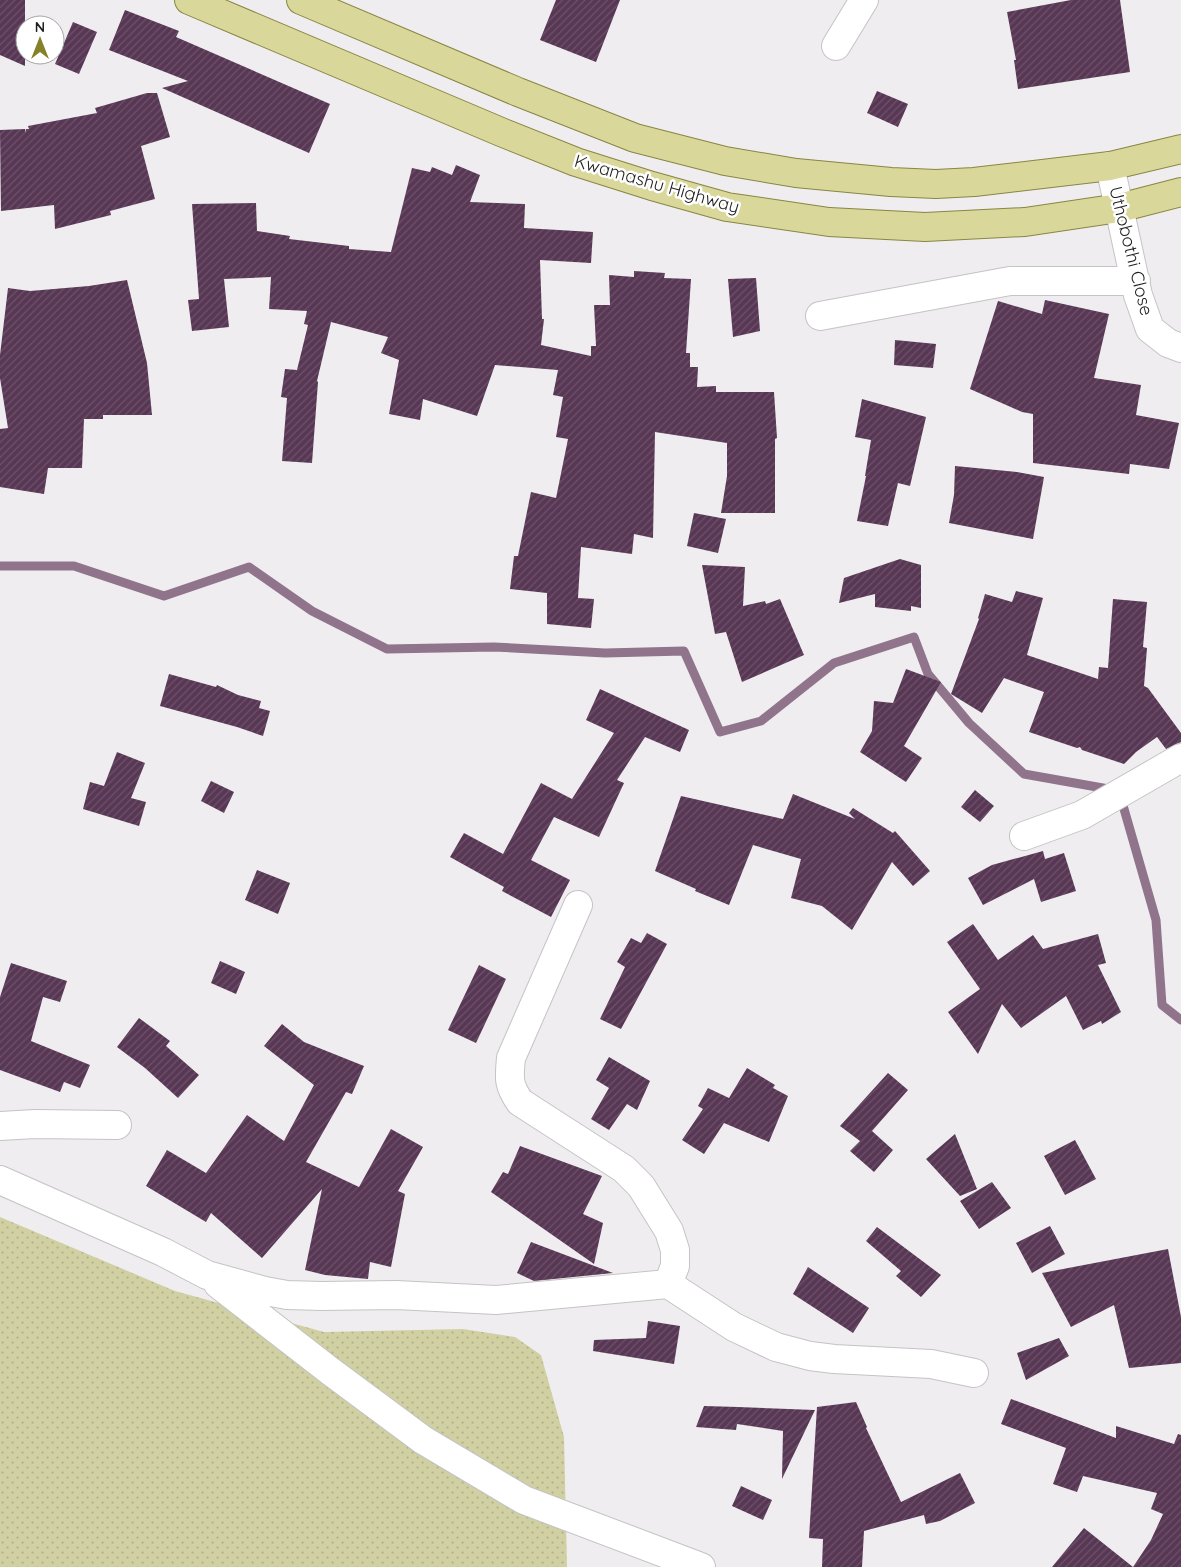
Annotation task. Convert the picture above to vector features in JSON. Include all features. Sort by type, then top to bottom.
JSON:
[{"type":"main road","name":"Kwamashu Highway","points":[[190,0],[576,162],[662,189],[726,206],[829,222],[925,227],[1025,222],[1120,208],[1181,192]]},
{"type":"main road","points":[[301,0],[518,92],[635,138],[725,161],[796,173],[891,182],[936,184],[974,182],[1110,166],[1181,149]]},
{"type":"main road","points":[[501,132],[518,92]]},
{"type":"street","points":[[836,46],[864,0]]},
{"type":"street","name":"Uthobothi Close","points":[[1110,166],[1138,296],[1150,329],[1168,343],[1181,348]]},
{"type":"street","points":[[820,316],[1010,281],[1136,281]]},
{"type":"street","points":[[1024,836],[1082,815],[1181,758]]},
{"type":"street","points":[[578,905],[511,1058],[510,1088],[520,1102],[624,1169],[641,1186],[669,1231],[675,1250],[675,1266],[668,1284]]},
{"type":"street","points":[[0,1126],[34,1124],[117,1125]]},
{"type":"street","points":[[0,1180],[163,1252],[207,1275],[330,1371],[423,1440],[524,1500],[701,1567]]},
{"type":"street","points":[[207,1275],[287,1295],[396,1295],[496,1300],[668,1284],[734,1327],[776,1347],[810,1356],[931,1364],[974,1373]]},
{"type":"green space","points":[[0,1217],[175,1291],[324,1332],[463,1329],[515,1337],[541,1355],[564,1437],[567,1567],[0,1567]]},
{"type":"building","points":[[0,0],[25,0],[25,15],[15,15],[15,62],[0,55]]},
{"type":"building","points":[[556,0],[620,0],[596,62],[540,40]]},
{"type":"building","points":[[1071,0],[1120,0],[1130,72],[1018,89],[1014,60],[1016,60],[1007,12]]},
{"type":"building","points":[[125,10],[179,31],[176,37],[330,104],[309,153],[162,88],[188,81],[109,50]]},
{"type":"building","points":[[73,22],[97,32],[79,74],[57,65],[65,65],[65,41]]},
{"type":"building","points":[[877,91],[908,104],[898,127],[867,113]]},
{"type":"building","points":[[147,93],[157,93],[170,137],[141,146],[155,199],[110,211],[111,215],[55,229],[54,205],[1,211],[0,130],[25,129],[25,133],[26,129],[29,129],[28,126],[97,113],[95,108]]},
{"type":"building","points":[[456,165],[480,175],[470,202],[525,204],[524,228],[593,232],[591,263],[540,260],[542,319],[544,319],[541,345],[591,356],[591,346],[596,346],[594,305],[610,305],[609,275],[634,277],[634,271],[665,273],[664,278],[691,279],[686,353],[690,353],[690,367],[698,367],[697,387],[716,386],[716,392],[774,392],[777,438],[775,439],[775,513],[721,513],[727,476],[727,443],[655,432],[653,538],[634,534],[632,554],[581,547],[578,598],[594,599],[591,628],[547,624],[547,593],[510,589],[514,556],[518,556],[531,492],[556,498],[568,439],[556,437],[563,397],[553,395],[558,370],[495,365],[477,416],[423,399],[420,420],[389,414],[399,360],[381,353],[388,337],[331,322],[317,381],[312,463],[282,461],[287,398],[281,397],[285,369],[297,370],[308,325],[304,324],[307,311],[269,309],[271,277],[224,279],[229,327],[192,331],[188,300],[199,299],[192,204],[256,203],[257,231],[290,236],[289,239],[349,246],[349,249],[391,252],[412,168],[430,172],[432,167],[452,175]]},
{"type":"building","points":[[756,278],[760,331],[733,337],[728,279]]},
{"type":"building","points":[[127,280],[147,363],[152,415],[103,415],[103,419],[84,419],[82,468],[48,468],[44,494],[0,487],[0,429],[8,428],[0,378],[0,355],[8,288],[30,291],[89,286]]},
{"type":"building","points":[[1045,300],[1109,314],[1094,378],[1141,385],[1136,415],[1179,423],[1169,469],[1130,464],[1129,474],[1033,463],[1033,414],[1022,412],[970,389],[998,301],[1042,314]]},
{"type":"building","points":[[895,340],[936,344],[933,368],[894,365]]},
{"type":"building","points":[[862,399],[926,417],[910,486],[898,483],[888,526],[857,521],[871,440],[855,437]]},
{"type":"building","points":[[955,466],[1017,472],[1044,477],[1033,539],[949,523],[954,495]]},
{"type":"building","points":[[694,513],[726,519],[718,553],[687,546]]},
{"type":"building","points":[[900,559],[921,565],[921,608],[911,606],[911,611],[875,607],[875,594],[839,603],[844,578]]},
{"type":"building","points":[[702,565],[745,567],[743,606],[765,601],[766,604],[780,599],[804,655],[742,682],[726,632],[715,634]]},
{"type":"building","points":[[1016,591],[1043,598],[1027,655],[1098,679],[1099,667],[1108,668],[1113,599],[1147,602],[1143,647],[1147,648],[1144,686],[1148,688],[1181,733],[1181,742],[1166,749],[1157,737],[1136,752],[1124,764],[1082,750],[1080,747],[1077,748],[1029,732],[1044,692],[1004,678],[982,713],[951,694],[979,619],[985,594],[1012,602]]},
{"type":"building","points":[[906,669],[941,682],[904,746],[922,758],[906,782],[860,752],[872,731],[874,701],[893,703]]},
{"type":"building","points":[[169,674],[216,687],[217,685],[238,695],[261,701],[259,708],[270,711],[263,736],[160,706]]},
{"type":"building","points":[[600,689],[689,730],[680,752],[645,737],[617,780],[624,783],[599,837],[554,817],[531,860],[570,880],[551,917],[502,891],[504,887],[450,857],[464,833],[503,854],[541,783],[572,799],[614,733],[586,720]]},
{"type":"building","points":[[117,752],[145,763],[131,798],[146,802],[139,826],[83,809],[90,782],[104,786]]},
{"type":"building","points":[[211,781],[234,792],[224,813],[201,801]]},
{"type":"building","points":[[975,790],[994,806],[980,822],[961,807]]},
{"type":"building","points":[[793,794],[855,819],[849,813],[853,808],[893,833],[895,831],[930,871],[913,886],[892,862],[852,930],[822,906],[791,898],[801,859],[753,845],[729,905],[655,871],[681,796],[783,819]]},
{"type":"building","points":[[1043,851],[1045,859],[1064,853],[1076,891],[1041,902],[1034,879],[983,905],[968,878],[992,865]]},
{"type":"building","points":[[257,870],[290,883],[278,914],[245,900]]},
{"type":"building","points":[[973,924],[998,960],[1033,935],[1043,949],[1098,934],[1106,963],[1098,965],[1121,1012],[1102,1024],[1101,1021],[1083,1030],[1066,996],[1021,1028],[1002,1004],[978,1054],[948,1012],[980,989],[947,942]]},
{"type":"building","points":[[647,933],[667,944],[621,1029],[600,1019],[625,967],[617,962],[631,938],[641,943]]},
{"type":"building","points":[[220,961],[245,972],[236,994],[211,983]]},
{"type":"building","points":[[11,963],[67,981],[60,1002],[43,997],[31,1041],[90,1065],[80,1088],[64,1082],[60,1092],[0,1070],[0,997]]},
{"type":"building","points":[[479,965],[506,979],[476,1043],[448,1030]]},
{"type":"building","points":[[139,1018],[170,1041],[166,1046],[199,1075],[178,1098],[145,1068],[117,1047]]},
{"type":"building","points":[[282,1024],[304,1042],[364,1066],[352,1094],[346,1092],[306,1162],[359,1187],[391,1129],[423,1147],[398,1191],[405,1194],[391,1267],[370,1262],[368,1279],[325,1275],[305,1270],[322,1189],[262,1258],[211,1213],[206,1222],[146,1186],[167,1150],[206,1173],[247,1115],[284,1141],[314,1085],[264,1046]]},
{"type":"building","points":[[609,1057],[650,1081],[637,1110],[627,1104],[609,1130],[591,1119],[609,1088],[596,1080]]},
{"type":"building","points":[[747,1068],[775,1085],[773,1088],[788,1096],[769,1142],[724,1123],[704,1154],[682,1140],[703,1109],[698,1106],[708,1088],[729,1098]]},
{"type":"building","points":[[888,1073],[908,1090],[872,1131],[893,1150],[874,1172],[850,1151],[860,1141],[840,1126]]},
{"type":"building","points":[[955,1134],[977,1189],[960,1196],[926,1159]]},
{"type":"building","points":[[1075,1140],[1096,1179],[1065,1195],[1044,1156]]},
{"type":"building","points":[[520,1146],[602,1176],[583,1214],[603,1223],[594,1264],[491,1192],[503,1172],[508,1174]]},
{"type":"building","points":[[992,1182],[1011,1208],[979,1229],[960,1201]]},
{"type":"building","points":[[1050,1226],[1065,1254],[1032,1273],[1016,1243]]},
{"type":"building","points":[[877,1227],[941,1275],[921,1297],[896,1276],[901,1271],[866,1241]]},
{"type":"building","points":[[531,1242],[613,1273],[534,1281],[517,1273]]},
{"type":"building","points":[[1168,1249],[1181,1317],[1181,1363],[1129,1368],[1114,1305],[1071,1327],[1042,1273]]},
{"type":"building","points":[[808,1267],[869,1308],[853,1333],[793,1294]]},
{"type":"building","points":[[648,1321],[680,1326],[674,1364],[593,1351],[594,1340],[646,1338]]},
{"type":"building","points":[[1059,1338],[1069,1356],[1026,1380],[1017,1353]]},
{"type":"building","points":[[1011,1399],[1116,1438],[1116,1426],[1174,1444],[1178,1434],[1181,1435],[1181,1567],[1133,1567],[1151,1540],[1163,1514],[1151,1509],[1157,1493],[1083,1476],[1077,1492],[1053,1484],[1066,1448],[1001,1424]]},
{"type":"building","points":[[856,1402],[866,1428],[901,1502],[960,1473],[975,1503],[940,1521],[926,1524],[924,1515],[864,1531],[862,1567],[822,1567],[823,1539],[809,1538],[817,1407]]},
{"type":"building","points":[[704,1406],[815,1410],[782,1479],[783,1431],[737,1424],[736,1430],[696,1427]]},
{"type":"building","points":[[741,1486],[772,1500],[763,1520],[732,1506]]},
{"type":"building","points":[[1084,1528],[1133,1567],[1052,1567]]},
{"type":"waterway","points":[[0,566],[74,566],[164,596],[249,567],[312,611],[387,649],[494,647],[605,653],[684,651],[720,732],[761,721],[834,663],[914,637],[928,674],[969,723],[1024,774],[1114,790],[1122,802],[1156,920],[1162,1005],[1181,1020]]}]
